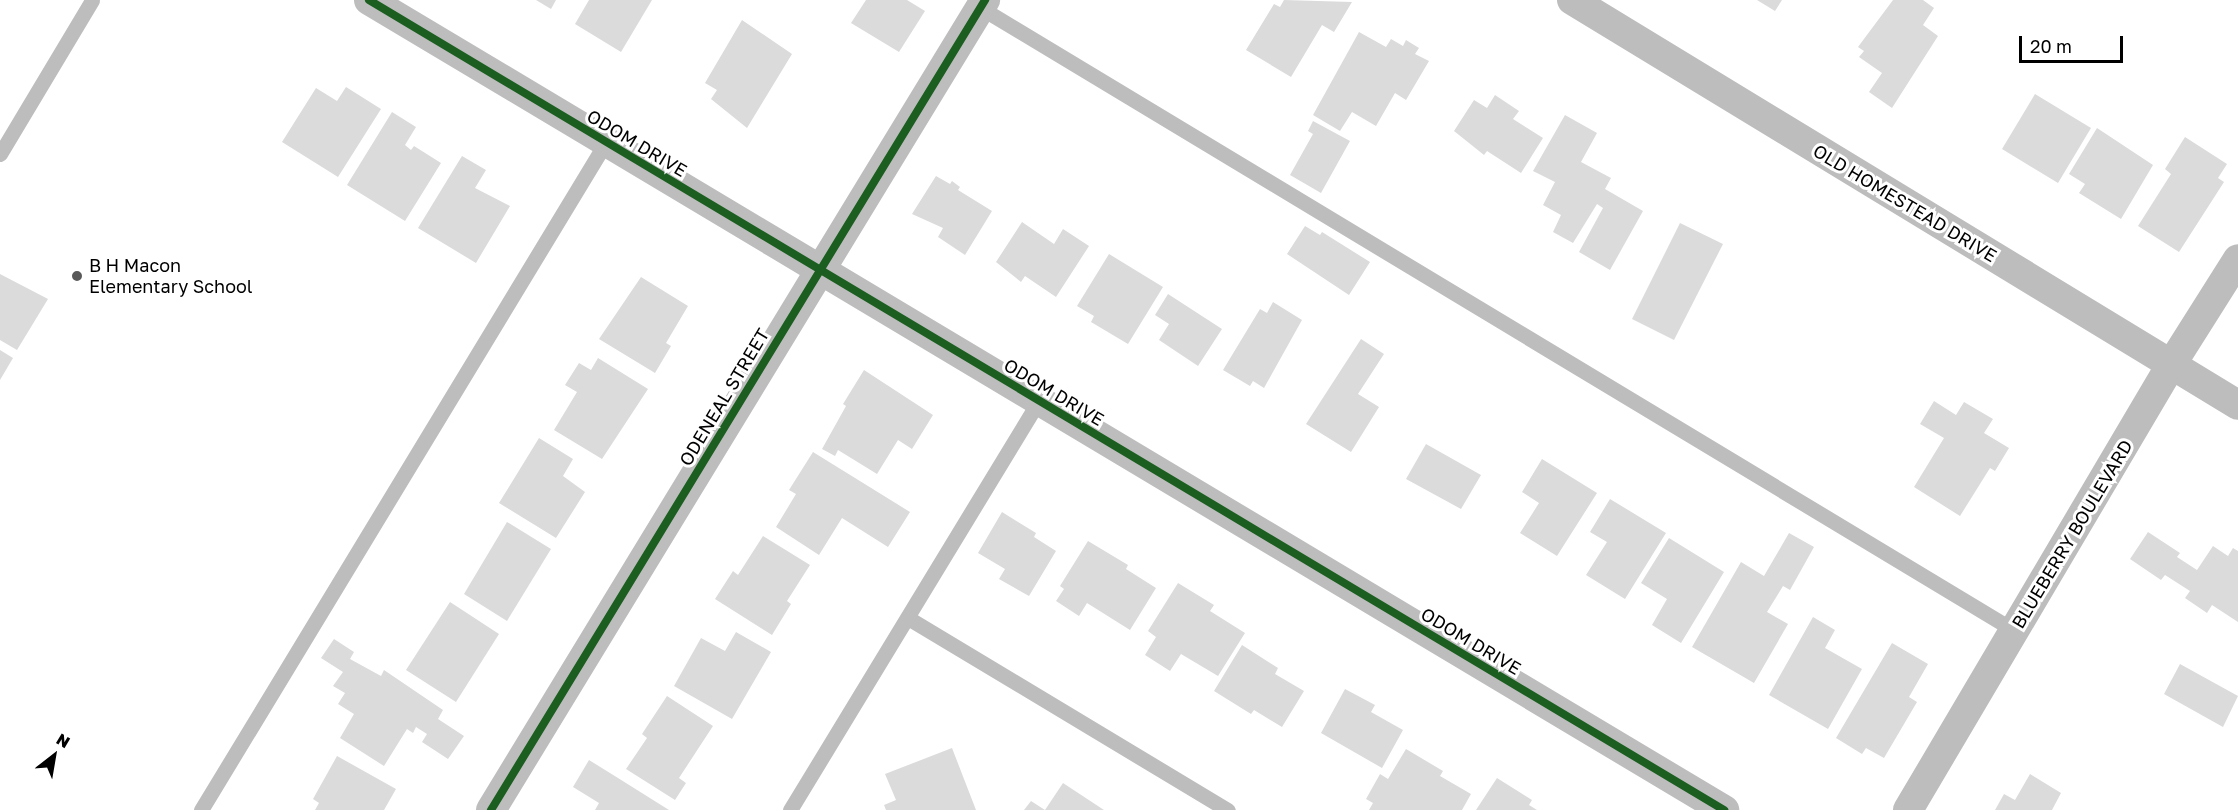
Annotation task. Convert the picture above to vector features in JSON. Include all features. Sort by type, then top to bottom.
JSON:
[{"type":"street","name":"ODOM DRIVE","points":[[369,0],[1724,810]]},
{"type":"street","name":"OLD HOMESTEAD DRIVE","points":[[1572,0],[2238,405]]},
{"type":"street","name":"ODENEAL STREET","points":[[491,810],[819,269],[983,4]]},
{"type":"street","name":"BLUEBERRY BOULEVARD","points":[[1908,810],[2172,365],[2238,259]]},
{"type":"lane","points":[[0,154],[92,0]]},
{"type":"lane","points":[[983,4],[2014,631]]},
{"type":"lane","points":[[201,810],[606,142]]},
{"type":"lane","points":[[790,810],[1039,400]]},
{"type":"lane","points":[[908,618],[1227,810]]},
{"type":"building","points":[[536,0],[556,0],[551,9]]},
{"type":"building","points":[[589,0],[652,0],[621,52],[575,24]]},
{"type":"building","points":[[866,0],[907,0],[925,11],[899,52],[851,23]]},
{"type":"building","points":[[1284,0],[1352,2],[1334,32],[1322,25],[1291,77],[1246,50],[1274,4],[1280,7]]},
{"type":"building","points":[[1757,0],[1782,0],[1775,11]]},
{"type":"building","points":[[1893,0],[1923,0],[1934,8],[1923,25],[1938,36],[1892,108],[1869,92],[1882,73],[1859,57],[1864,51],[1858,47]]},
{"type":"building","points":[[742,20],[792,54],[747,128],[711,99],[717,90],[705,83]]},
{"type":"building","points":[[1359,32],[1386,47],[1391,39],[1403,46],[1406,40],[1419,48],[1415,54],[1429,61],[1406,100],[1395,93],[1376,126],[1352,112],[1340,131],[1313,115]]},
{"type":"building","points":[[346,87],[381,109],[338,177],[282,142],[316,88],[337,101]]},
{"type":"building","points":[[2035,94],[2091,128],[2058,183],[2002,149]]},
{"type":"building","points":[[1495,95],[1519,111],[1513,119],[1543,138],[1521,173],[1487,151],[1484,155],[1454,131],[1474,100],[1487,108]]},
{"type":"building","points":[[392,112],[416,127],[405,145],[411,150],[414,146],[441,163],[405,221],[347,185]]},
{"type":"building","points":[[1565,115],[1597,133],[1581,162],[1611,178],[1605,189],[1643,211],[1610,270],[1579,252],[1603,208],[1597,204],[1573,243],[1553,232],[1561,215],[1543,205],[1555,182],[1533,171]]},
{"type":"building","points":[[1313,121],[1350,141],[1321,193],[1290,175],[1313,134],[1308,131]]},
{"type":"building","points":[[2097,128],[2153,165],[2121,219],[2079,193],[2085,184],[2069,174]]},
{"type":"building","points":[[2185,137],[2227,164],[2218,178],[2224,182],[2179,252],[2138,226],[2171,174],[2165,169]]},
{"type":"building","points":[[462,156],[486,170],[475,188],[510,206],[476,263],[418,228]]},
{"type":"building","points":[[936,176],[950,184],[952,181],[960,187],[958,190],[992,211],[965,255],[938,237],[943,228],[912,214]]},
{"type":"building","points":[[1022,222],[1054,244],[1063,229],[1089,246],[1056,297],[1025,276],[1021,282],[996,262]]},
{"type":"building","points":[[1680,223],[1723,244],[1674,340],[1632,319]]},
{"type":"building","points":[[1305,226],[1320,235],[1322,232],[1370,262],[1349,295],[1287,254]]},
{"type":"building","points":[[1109,254],[1163,287],[1128,344],[1091,322],[1094,316],[1077,306]]},
{"type":"building","points":[[0,274],[48,299],[17,350],[0,340]]},
{"type":"building","points":[[641,277],[688,306],[666,343],[671,346],[655,373],[599,339]]},
{"type":"building","points":[[1168,294],[1222,329],[1198,366],[1159,340],[1169,324],[1155,315]]},
{"type":"building","points":[[1273,302],[1302,320],[1264,388],[1253,381],[1250,386],[1223,370],[1260,309],[1267,313]]},
{"type":"building","points":[[1361,339],[1384,354],[1358,394],[1379,407],[1351,452],[1306,424]]},
{"type":"building","points":[[0,350],[13,358],[0,380]]},
{"type":"building","points":[[598,358],[648,389],[602,459],[554,430],[577,392],[565,385],[579,363],[591,370]]},
{"type":"building","points":[[864,370],[933,415],[912,449],[898,440],[877,474],[838,450],[835,456],[822,449],[846,406],[843,404]]},
{"type":"building","points":[[1934,401],[1956,415],[1964,402],[1993,419],[1984,433],[2009,448],[1995,471],[1990,468],[1960,516],[1914,487],[1944,438],[1920,424]]},
{"type":"building","points":[[539,438],[573,459],[563,476],[585,492],[556,538],[499,503]]},
{"type":"building","points":[[1426,444],[1481,475],[1461,509],[1406,479]]},
{"type":"building","points":[[813,452],[910,512],[888,547],[842,518],[819,555],[776,527],[796,494],[789,490]]},
{"type":"building","points":[[1542,459],[1597,493],[1557,556],[1520,533],[1539,503],[1522,492]]},
{"type":"building","points":[[1610,499],[1666,533],[1625,599],[1586,575],[1607,542],[1590,532]]},
{"type":"building","points":[[1002,512],[1036,533],[1034,537],[1056,551],[1029,596],[999,579],[1005,569],[978,553]]},
{"type":"building","points":[[507,522],[551,549],[507,621],[464,594]]},
{"type":"building","points":[[2148,532],[2180,553],[2177,557],[2197,570],[2213,546],[2228,556],[2233,548],[2238,551],[2238,622],[2212,605],[2207,613],[2185,598],[2190,591],[2165,575],[2161,580],[2130,559]]},
{"type":"building","points":[[1789,533],[1814,547],[1790,590],[1783,586],[1767,612],[1788,624],[1754,683],[1692,647],[1741,562],[1764,576]]},
{"type":"building","points":[[763,536],[810,565],[787,601],[791,604],[772,635],[715,599],[733,571],[738,575]]},
{"type":"building","points":[[1669,538],[1724,572],[1681,643],[1652,625],[1667,599],[1641,583]]},
{"type":"building","points":[[1088,541],[1128,565],[1126,569],[1156,588],[1130,630],[1087,603],[1079,616],[1056,601],[1064,589],[1060,586]]},
{"type":"building","points":[[1178,583],[1214,605],[1210,611],[1245,633],[1218,676],[1181,654],[1170,671],[1145,655],[1156,637],[1148,631]]},
{"type":"building","points":[[450,602],[499,634],[456,702],[406,670]]},
{"type":"building","points":[[1813,617],[1835,630],[1825,648],[1862,669],[1828,729],[1769,695]]},
{"type":"building","points":[[736,632],[771,652],[732,719],[674,686],[701,638],[725,651]]},
{"type":"building","points":[[334,639],[354,652],[350,659],[381,676],[384,670],[443,710],[438,719],[464,736],[448,759],[422,742],[427,734],[416,727],[413,733],[407,729],[384,766],[340,738],[354,714],[338,704],[345,693],[333,686],[343,672],[321,658]]},
{"type":"building","points":[[1892,643],[1928,664],[1909,697],[1917,702],[1884,758],[1866,748],[1862,754],[1836,738]]},
{"type":"building","points":[[1242,645],[1278,668],[1275,674],[1304,691],[1282,727],[1254,710],[1251,714],[1214,691]]},
{"type":"building","points":[[2180,664],[2238,696],[2223,727],[2164,694]]},
{"type":"building","points":[[1345,689],[1375,705],[1371,712],[1403,730],[1382,768],[1321,733]]},
{"type":"building","points":[[667,696],[713,726],[679,778],[686,783],[675,800],[626,769],[647,738],[642,734]]},
{"type":"building","points":[[952,748],[976,810],[886,810],[884,805],[896,800],[885,774]]},
{"type":"building","points":[[1406,749],[1443,771],[1440,776],[1471,794],[1462,810],[1369,810],[1373,803],[1366,799],[1380,774],[1388,779]]},
{"type":"building","points":[[337,756],[396,789],[384,810],[315,810],[319,803],[313,799]]},
{"type":"building","points":[[589,760],[669,810],[595,810],[599,803],[573,787]]},
{"type":"building","points":[[2030,774],[2061,793],[2052,810],[1995,810],[2004,794],[2015,800]]},
{"type":"building","points":[[1497,778],[1532,800],[1529,805],[1537,810],[1476,810]]},
{"type":"building","points":[[1063,783],[1104,810],[1045,810]]},
{"type":"building","points":[[1031,801],[1045,810],[1024,810]]},
{"type":"cycle path","points":[[369,0],[1724,810]]},
{"type":"cycle path","points":[[491,810],[985,0]]},
{"type":"place","name":"B H Macon Elementary School","points":[[77,276]]}]
